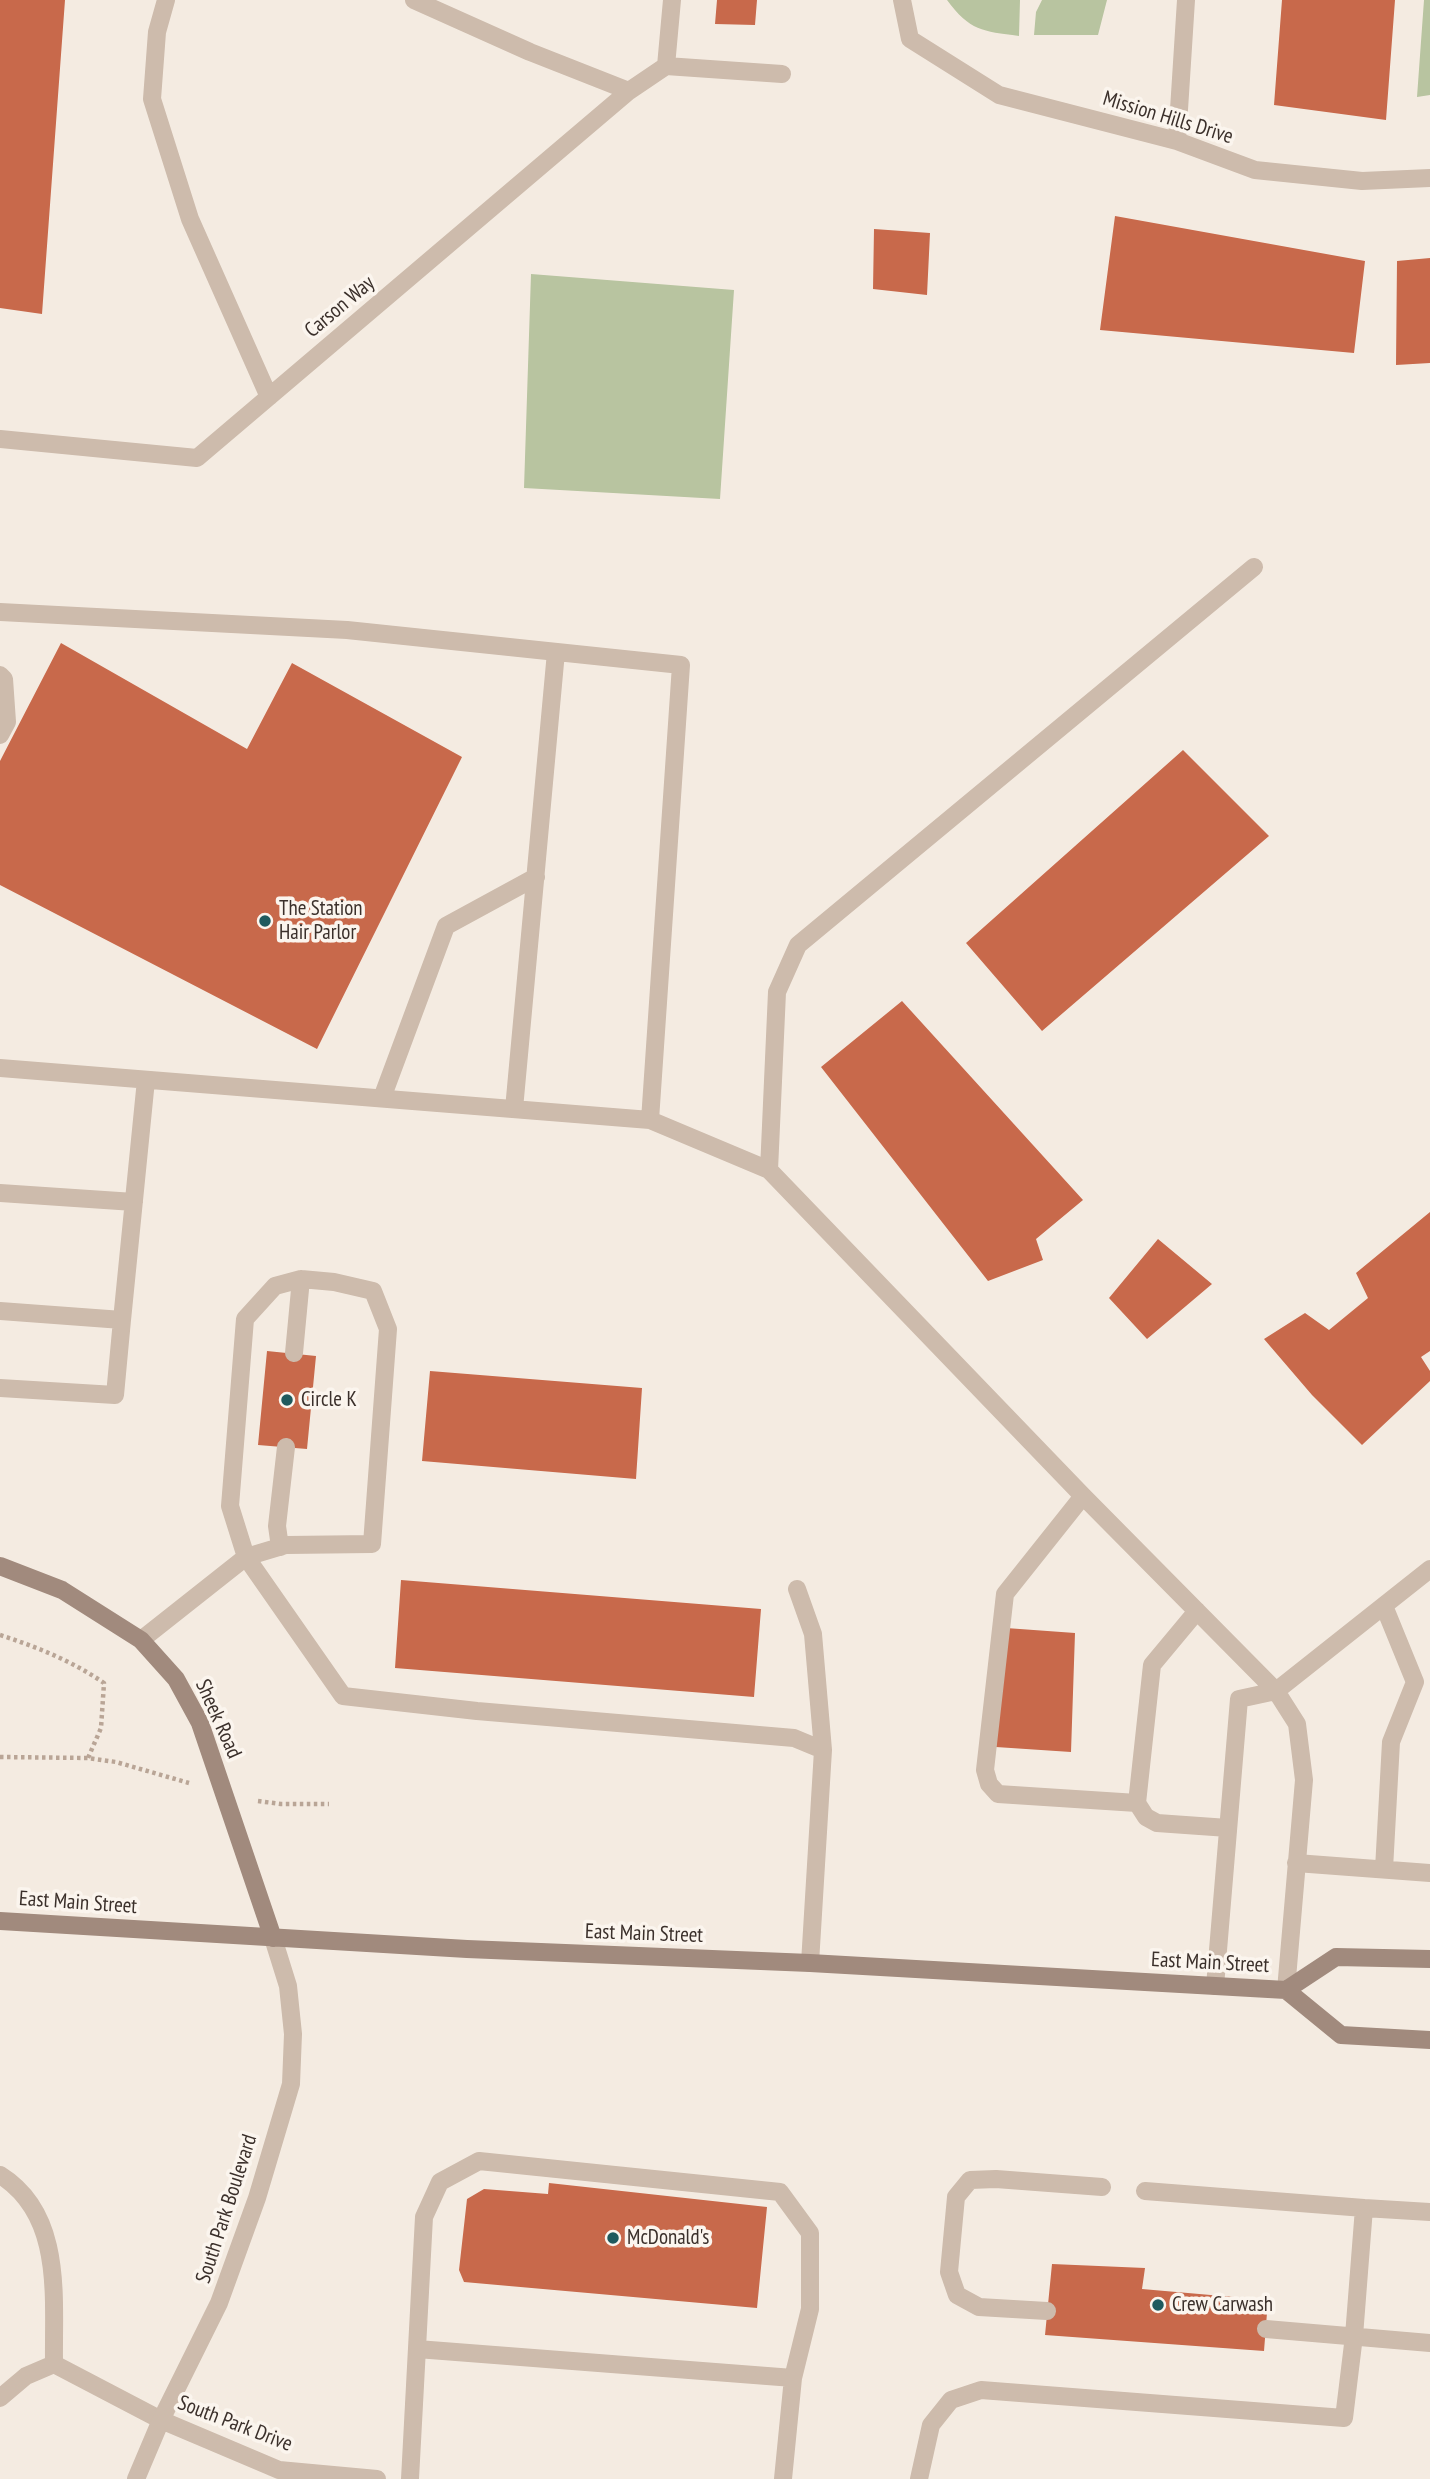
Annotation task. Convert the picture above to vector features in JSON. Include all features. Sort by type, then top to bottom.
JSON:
[{"type":"main road","name":"Sheek Road","points":[[0,1566],[62,1590],[141,1640],[176,1679],[200,1723],[274,1938]]},
{"type":"main road","name":"East Main Street","points":[[0,1921],[274,1938],[810,1963],[1286,1990],[1341,2035],[1430,2040]]},
{"type":"main road","name":"East Main Street","points":[[1286,1990],[1336,1957],[1430,1959]]},
{"type":"street","points":[[166,0],[157,32],[152,99],[190,219],[269,397]]},
{"type":"street","points":[[414,0],[530,52],[629,90]]},
{"type":"street","points":[[672,0],[666,66],[782,74]]},
{"type":"street","name":"Mission Hills Drive","points":[[902,0],[910,39],[999,95],[1177,141],[1255,170],[1362,181],[1430,178]]},
{"type":"street","points":[[1177,141],[1186,0]]},
{"type":"street","name":"Carson Way","points":[[0,439],[197,458],[629,90],[666,66]]},
{"type":"street","points":[[769,1170],[777,992],[799,945],[1254,567]]},
{"type":"street","points":[[0,612],[347,630],[681,665],[650,1120]]},
{"type":"street","points":[[514,1109],[556,652]]},
{"type":"street","points":[[0,676],[4,679],[8,723],[0,735]]},
{"type":"street","points":[[382,1098],[446,926],[536,877]]},
{"type":"street","points":[[0,1068],[650,1120],[769,1170],[1083,1496],[1276,1691],[1297,1724],[1304,1780],[1286,1990]]},
{"type":"street","points":[[0,1388],[115,1395],[146,1080]]},
{"type":"street","points":[[0,1193],[134,1202]]},
{"type":"street","points":[[294,1353],[301,1279]]},
{"type":"street","points":[[141,1640],[246,1558],[286,1545],[372,1544],[388,1329],[373,1291],[334,1282],[301,1279],[275,1286],[245,1319],[230,1506],[246,1558],[343,1696],[477,1711],[794,1738],[823,1750]]},
{"type":"street","points":[[0,1311],[122,1320]]},
{"type":"street","points":[[280,1547],[277,1527],[286,1447]]},
{"type":"street","points":[[1083,1496],[1005,1594],[985,1770],[989,1784],[998,1794],[1138,1803]]},
{"type":"street","points":[[1215,1986],[1239,1699],[1276,1691],[1430,1569]]},
{"type":"street","points":[[797,1589],[813,1634],[823,1750],[810,1963]]},
{"type":"street","points":[[1384,1606],[1415,1682],[1391,1742],[1384,1869]]},
{"type":"street","points":[[1197,1611],[1152,1665],[1138,1803],[1146,1816],[1157,1823],[1228,1828]]},
{"type":"street","points":[[1296,1863],[1430,1872]]},
{"type":"street","name":"South Park Boulevard","points":[[136,2479],[161,2420],[219,2303],[257,2198],[291,2084],[293,2034],[288,1986],[274,1938]]},
{"type":"street","points":[[410,2479],[424,2217],[440,2182],[479,2161],[780,2192],[810,2233],[810,2309],[793,2378],[783,2479]]},
{"type":"street","points":[[0,2175],[30,2202],[48,2239],[52,2263],[54,2364],[26,2376],[0,2398]]},
{"type":"street","points":[[1047,2311],[979,2307],[957,2295],[949,2272],[957,2197],[970,2180],[996,2179],[1102,2187]]},
{"type":"street","points":[[1145,2190],[1430,2212]]},
{"type":"street","points":[[919,2479],[930,2425],[951,2400],[981,2390],[1344,2418],[1354,2336],[1364,2208]]},
{"type":"street","points":[[1266,2329],[1430,2343]]},
{"type":"street","points":[[417,2349],[793,2378]]},
{"type":"street","name":"South Park Drive","points":[[54,2364],[161,2420],[279,2470],[377,2479]]},
{"type":"path","points":[[0,1635],[37,1647],[85,1670],[104,1683],[101,1728],[88,1758]]},
{"type":"path","points":[[0,1758],[88,1758],[116,1762],[159,1774]]},
{"type":"green space","points":[[947,0],[1020,0],[1019,36],[986,31],[970,24]]},
{"type":"green space","points":[[1042,0],[1107,0],[1098,35],[1034,35],[1036,12]]},
{"type":"green space","points":[[1424,0],[1430,0],[1430,95],[1417,97]]},
{"type":"green space","points":[[531,274],[734,290],[720,499],[524,488]]},
{"type":"building","points":[[0,0],[65,0],[42,314],[0,308]]},
{"type":"building","points":[[717,0],[757,0],[755,25],[715,24]]},
{"type":"building","points":[[1282,0],[1395,0],[1386,120],[1274,105]]},
{"type":"building","points":[[1115,216],[1365,261],[1354,353],[1100,330]]},
{"type":"building","points":[[874,229],[930,233],[927,295],[873,289]]},
{"type":"building","points":[[1430,258],[1430,363],[1396,365],[1397,261]]},
{"type":"building","points":[[61,643],[247,749],[292,663],[462,757],[317,1049],[0,885],[0,761]]},
{"type":"building","points":[[1183,750],[1269,836],[1042,1031],[966,943]]},
{"type":"building","points":[[902,1001],[1083,1200],[1036,1239],[1043,1260],[988,1281],[821,1067]]},
{"type":"building","points":[[1430,1212],[1430,1351],[1421,1357],[1430,1371],[1430,1381],[1362,1445],[1312,1395],[1264,1339],[1305,1313],[1329,1330],[1368,1298],[1356,1273]]},
{"type":"building","points":[[1158,1239],[1212,1284],[1147,1339],[1109,1298]]},
{"type":"building","name":"Circle K","points":[[267,1351],[316,1356],[307,1449],[258,1445]]},
{"type":"building","points":[[430,1371],[642,1388],[636,1479],[422,1461]]},
{"type":"building","points":[[401,1580],[761,1609],[754,1697],[395,1668]]},
{"type":"building","points":[[1006,1628],[1075,1633],[1071,1752],[996,1747]]},
{"type":"building","name":"McDonald's","points":[[549,2183],[767,2207],[757,2308],[464,2282],[459,2270],[467,2199],[484,2189],[548,2194]]},
{"type":"building","name":"Crew Carwash","points":[[1052,2264],[1145,2268],[1142,2289],[1268,2300],[1264,2351],[1045,2335]]},
{"type":"place","name":"The Station Hair Parlor","points":[[265,921]]},
{"type":"place","name":"Circle K","points":[[287,1400]]},
{"type":"place","name":"McDonald's","points":[[613,2238]]},
{"type":"place","name":"Crew Carwash","points":[[1158,2305]]}]
